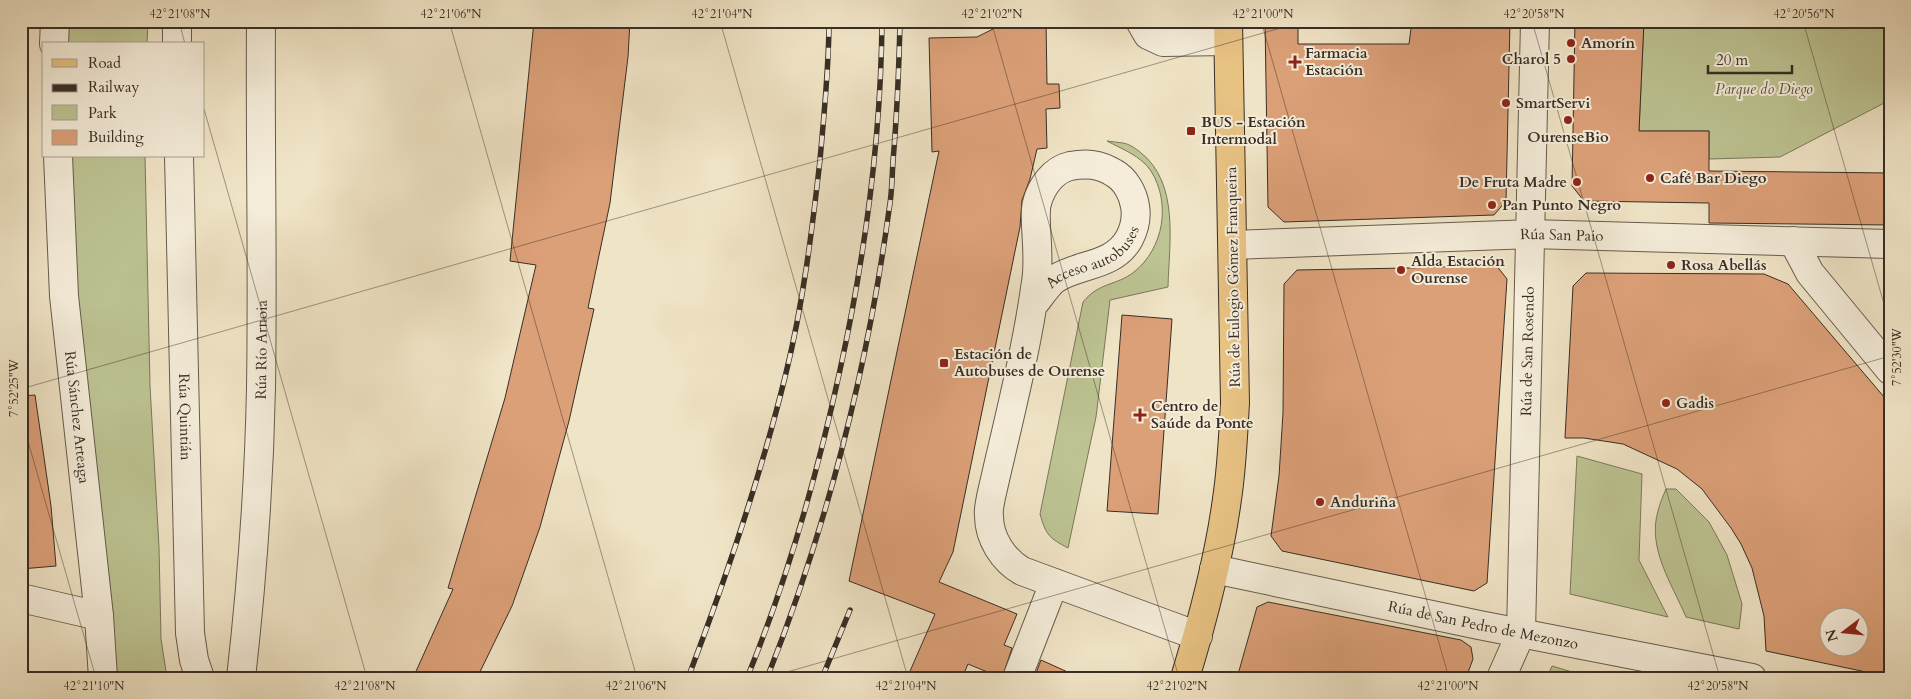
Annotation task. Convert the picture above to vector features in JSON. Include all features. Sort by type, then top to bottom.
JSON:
[{"type":"main road","name":"Rúa de Eulogio Gómez Franqueira","points":[[1185,678],[1198,636],[1214,569],[1228,498],[1233,447],[1235,403],[1228,31]]},
{"type":"street","points":[[54,42],[55,21]]},
{"type":"street","points":[[176,21],[177,42]]},
{"type":"street","name":"Rúa Río Arnoia","points":[[241,678],[248,620],[256,511],[261,387],[261,21]]},
{"type":"street","points":[[1140,21],[1148,35],[1169,43],[1191,32],[1228,31]]},
{"type":"street","name":"Rúa de San Rosendo","points":[[1501,678],[1521,633],[1535,21]]},
{"type":"street","name":"Rúa Sánchez Arteaga","points":[[58,158],[64,296],[99,616],[103,678]]},
{"type":"street","name":"Rúa Quintián","points":[[179,158],[190,633],[194,660],[200,678]]},
{"type":"street","name":"Acceso autobuses","points":[[1033,305],[1054,281],[1066,273],[1114,257],[1125,246],[1133,232],[1136,216],[1134,200],[1128,186],[1116,174],[1101,166],[1084,163],[1067,167],[1052,176],[1042,189],[1036,206],[1038,272],[1033,305],[991,496],[989,516],[993,536],[1002,554],[1012,566],[1198,636]]},
{"type":"street","name":"Rúa San Paio","points":[[1233,245],[1530,234],[1890,244]]},
{"type":"street","points":[[1792,242],[1810,272],[1890,370]]},
{"type":"street","name":"Rúa de San Pedro de Mezonzo","points":[[1214,569],[1521,633],[1752,678]]},
{"type":"street","points":[[1017,678],[1054,583]]},
{"type":"street","points":[[21,598],[99,616]]},
{"type":"green space","points":[[65,21],[148,21],[147,42],[65,42]]},
{"type":"green space","name":"Parque do Diego","points":[[1644,21],[1867,21],[1873,27],[1880,21],[1890,21],[1890,100],[1780,157],[1709,159],[1709,131],[1639,131]]},
{"type":"green space","points":[[1107,141],[1130,145],[1136,149],[1153,165],[1161,180],[1167,197],[1169,215],[1168,287],[1110,300],[1096,417],[1068,548],[1049,535],[1040,514],[1083,302],[1101,287],[1121,280],[1134,272],[1144,262],[1158,238],[1161,224],[1161,197],[1151,171],[1137,157]]},
{"type":"green space","points":[[67,158],[145,158],[150,386],[159,547],[161,639],[167,678],[113,678],[68,225]]},
{"type":"green space","points":[[1577,456],[1642,474],[1639,560],[1668,617],[1570,594]]},
{"type":"green space","points":[[1666,489],[1676,489],[1709,522],[1727,555],[1742,604],[1739,629],[1686,617],[1658,552],[1655,525]]},
{"type":"green space","points":[[1552,666],[1592,678],[1547,678]]},
{"type":"building","points":[[534,21],[630,21],[628,57],[610,203],[588,308],[594,309],[569,421],[540,527],[512,606],[477,678],[413,678],[453,589],[448,588],[505,398],[536,265],[510,261]]},
{"type":"building","name":"Estación de Autobuses de Ourense","points":[[993,21],[1046,21],[1047,84],[1059,84],[1060,108],[1046,109],[1047,148],[1037,149],[1030,179],[1022,200],[1020,227],[953,552],[939,582],[1017,614],[1004,645],[1012,648],[1002,678],[968,664],[962,678],[907,678],[935,614],[849,581],[939,151],[932,152],[929,38],[977,37],[993,29]]},
{"type":"building","points":[[1265,21],[1298,21],[1298,44],[1409,44],[1412,21],[1510,21],[1506,201],[1494,215],[1284,222],[1268,207]]},
{"type":"building","points":[[1575,21],[1644,21],[1639,131],[1709,131],[1709,171],[1890,173],[1890,225],[1709,223],[1709,203],[1584,201],[1572,186]]},
{"type":"building","points":[[1496,265],[1507,279],[1487,583],[1474,591],[1282,551],[1271,536],[1279,476],[1283,413],[1284,284],[1297,270]]},
{"type":"building","points":[[1586,273],[1764,274],[1788,284],[1890,404],[1890,677],[1766,651],[1764,616],[1752,568],[1731,528],[1702,489],[1677,469],[1623,444],[1584,438],[1565,438],[1573,286]]},
{"type":"building","name":"Centro de Saúde da Ponte","points":[[1122,315],[1172,319],[1158,514],[1107,511]]},
{"type":"building","points":[[35,395],[51,506],[56,566],[21,569],[21,396]]},
{"type":"building","points":[[1268,602],[1461,640],[1471,647],[1473,659],[1466,678],[1237,678],[1257,607]]},
{"type":"building","points":[[1041,660],[1081,678],[1034,678]]},
{"type":"railway","points":[[688,678],[716,603],[754,488],[792,347],[814,214],[827,74],[829,21]]},
{"type":"railway","points":[[747,678],[776,603],[800,526],[822,449],[849,327],[864,241],[875,153],[879,109],[882,21]]},
{"type":"railway","points":[[767,678],[789,621],[826,506],[857,389],[869,330],[891,198],[898,91],[900,21]]},
{"type":"railway","points":[[822,678],[850,610]]},
{"type":"place","name":"Amorín","points":[[1571,43]]},
{"type":"place","name":"Charol 5","points":[[1571,59]]},
{"type":"place","name":"Farmacia Estación","points":[[1295,62]]},
{"type":"place","name":"SmartServi","points":[[1506,103]]},
{"type":"place","name":"OurenseBio","points":[[1568,120]]},
{"type":"place","name":"BUS - Estación Intermodal","points":[[1191,131]]},
{"type":"place","name":"Café Bar Diego","points":[[1650,178]]},
{"type":"place","name":"De Fruta Madre","points":[[1577,182]]},
{"type":"place","name":"Pan Punto Negro","points":[[1492,205]]},
{"type":"place","name":"Rosa Abellás","points":[[1671,265]]},
{"type":"place","name":"Alda Estación Ourense","points":[[1401,270]]},
{"type":"place","name":"Estación de Autobuses de Ourense","points":[[944,363]]},
{"type":"place","name":"Gadis","points":[[1666,403]]},
{"type":"place","name":"Centro de Saúde da Ponte","points":[[1140,415]]},
{"type":"place","name":"Anduriña","points":[[1320,502]]}]
